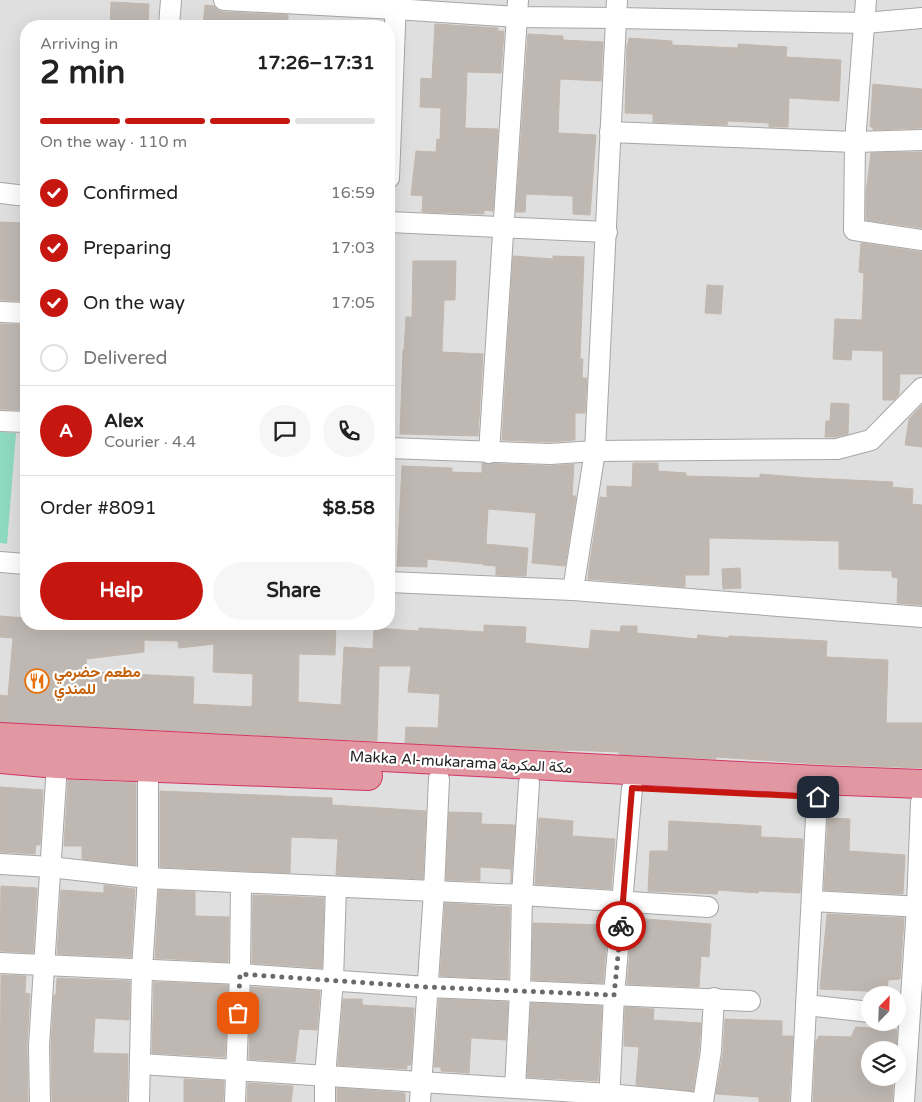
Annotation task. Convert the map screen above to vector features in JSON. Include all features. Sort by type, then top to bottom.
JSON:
[{"type":"highway","name":"Makka Al-mukarama مكة المكرمة","points":[[0,737],[148,756],[439,779],[632,788],[818,789]]},
{"type":"highway","name":"Makka Al-mukarama مكة المكرمة","points":[[0,759],[57,764],[148,756],[818,789],[922,796]]},
{"type":"street","points":[[169,20],[171,0]]},
{"type":"street","points":[[224,0],[518,9],[617,9],[865,24],[922,18]]},
{"type":"street","points":[[866,0],[855,142],[854,230],[922,240]]},
{"type":"street","points":[[395,29],[396,4]]},
{"type":"street","points":[[489,453],[518,9]]},
{"type":"street","points":[[573,590],[595,451],[617,9]]},
{"type":"street","points":[[610,132],[855,142],[922,140]]},
{"type":"street","points":[[0,193],[20,195]]},
{"type":"street","points":[[395,222],[607,232]]},
{"type":"street","points":[[0,312],[20,313]]},
{"type":"street","points":[[395,448],[550,454],[595,451],[837,449],[871,440],[922,388]]},
{"type":"street","points":[[0,421],[20,422]]},
{"type":"street","points":[[0,562],[20,564]]},
{"type":"street","points":[[395,582],[573,590],[922,617]]},
{"type":"street","points":[[139,1102],[142,969],[148,878],[148,756]]},
{"type":"street","points":[[40,1102],[39,1046],[57,764]]},
{"type":"street","points":[[421,1092],[439,779]]},
{"type":"street","points":[[514,1088],[529,783]]},
{"type":"street","points":[[609,1098],[614,995],[632,788]]},
{"type":"street","points":[[801,1102],[818,789]]},
{"type":"street","points":[[904,1102],[920,907],[922,796]]},
{"type":"street","points":[[0,864],[50,867],[148,878],[522,895],[708,907]]},
{"type":"street","points":[[235,1102],[241,883]]},
{"type":"street","points":[[325,1102],[325,1077],[333,980],[336,887]]},
{"type":"street","points":[[812,902],[920,907]]},
{"type":"street","points":[[0,963],[240,974],[520,992],[714,998],[750,1001]]},
{"type":"street","points":[[703,1102],[711,1051],[714,998]]},
{"type":"street","points":[[806,1005],[861,1011]]},
{"type":"street","points":[[141,1064],[325,1077],[421,1092],[514,1088],[609,1098],[690,1102]]},
{"type":"shaded area","points":[[0,0],[922,0],[922,1102],[0,1102]]},
{"type":"green space","points":[[0,432],[16,433],[7,544],[0,543]]},
{"type":"building","points":[[111,2],[149,4],[148,20],[110,20]]},
{"type":"building","points":[[205,5],[214,6],[223,12],[288,15],[288,20],[204,20]]},
{"type":"building","points":[[435,24],[498,28],[498,31],[504,31],[501,73],[467,72],[465,128],[498,129],[493,211],[484,210],[484,214],[422,212],[423,196],[411,195],[416,151],[436,152],[437,139],[440,140],[441,108],[420,107],[421,78],[432,79]]},
{"type":"building","points":[[528,34],[563,36],[563,40],[603,42],[601,81],[560,79],[558,133],[596,135],[590,215],[573,214],[573,196],[526,194],[525,212],[516,212]]},
{"type":"building","points":[[629,38],[672,41],[672,45],[738,48],[738,44],[787,47],[786,57],[841,60],[839,101],[789,98],[788,127],[769,127],[769,123],[728,121],[727,125],[653,122],[653,114],[625,113],[627,44]]},
{"type":"building","points":[[873,84],[922,89],[922,128],[873,130],[873,127],[870,127]]},
{"type":"building","points":[[922,152],[922,228],[866,220],[866,193],[871,153]]},
{"type":"building","points":[[0,222],[20,223],[20,301],[0,300]]},
{"type":"building","points":[[861,243],[922,252],[922,374],[900,374],[899,394],[894,400],[883,400],[883,351],[852,350],[851,360],[833,359],[835,319],[862,320],[864,273],[859,272]]},
{"type":"building","points":[[513,256],[553,259],[553,256],[584,257],[580,359],[583,359],[582,378],[587,378],[585,413],[575,413],[575,440],[550,442],[502,440]]},
{"type":"building","points":[[413,261],[456,261],[455,300],[444,300],[442,352],[483,354],[478,436],[400,434],[403,350],[406,317],[412,317]]},
{"type":"building","points":[[707,285],[723,286],[721,314],[705,313]]},
{"type":"building","points":[[0,324],[20,325],[20,410],[0,409]]},
{"type":"building","points":[[831,403],[849,404],[848,434],[825,437],[826,421],[830,421]]},
{"type":"building","points":[[922,405],[922,447],[905,445],[909,419]]},
{"type":"building","points":[[482,463],[550,466],[574,464],[572,496],[576,496],[565,566],[532,563],[536,513],[488,509],[486,544],[528,548],[526,576],[496,575],[496,566],[427,559],[427,567],[397,566],[402,466],[452,468],[452,472],[482,473]]},
{"type":"building","points":[[633,463],[658,463],[658,471],[686,473],[686,476],[760,478],[760,474],[893,482],[892,487],[913,489],[912,504],[922,505],[922,605],[897,603],[898,578],[892,577],[892,571],[839,569],[839,541],[709,538],[709,575],[685,575],[685,587],[588,579],[600,497],[607,498],[607,486],[632,487]]},
{"type":"building","points":[[740,568],[741,588],[723,589],[722,569]]},
{"type":"building","points":[[0,616],[20,618],[20,630],[336,630],[335,655],[299,654],[298,702],[341,705],[344,647],[373,649],[374,630],[419,631],[419,628],[484,632],[484,625],[526,627],[525,643],[589,649],[591,630],[620,632],[621,626],[637,626],[637,633],[697,639],[698,635],[729,638],[729,636],[827,641],[826,657],[888,660],[886,723],[922,723],[922,768],[405,743],[406,727],[438,728],[440,694],[408,692],[411,666],[379,666],[377,741],[0,722],[0,695],[8,696],[13,638],[0,637]],"holes":[[[144,640],[178,641],[179,648],[214,644],[213,672],[253,674],[252,707],[193,704],[194,677],[87,672],[86,659],[144,652]]]},
{"type":"building","points":[[68,780],[136,783],[136,865],[82,859],[82,846],[64,846]]},
{"type":"building","points":[[0,787],[43,790],[40,845],[36,845],[35,854],[0,852]]},
{"type":"building","points":[[160,791],[332,798],[332,805],[426,811],[423,879],[336,875],[338,839],[291,837],[290,873],[160,867]]},
{"type":"building","points":[[449,812],[482,813],[481,824],[515,825],[511,883],[511,869],[480,867],[480,881],[446,880]]},
{"type":"building","points":[[539,818],[573,821],[572,836],[615,839],[611,889],[535,884]]},
{"type":"building","points":[[828,818],[850,819],[849,851],[905,855],[903,894],[824,890]]},
{"type":"building","points":[[669,821],[761,826],[761,837],[803,839],[800,893],[759,891],[758,893],[718,890],[717,894],[648,891],[650,851],[668,851]]},
{"type":"building","points":[[104,885],[135,889],[131,957],[57,954],[61,890],[104,893]]},
{"type":"building","points":[[1,886],[37,888],[33,953],[0,951]]},
{"type":"building","points":[[159,890],[195,892],[195,916],[229,917],[228,962],[155,958]]},
{"type":"building","points":[[253,895],[324,898],[322,968],[252,963]]},
{"type":"building","points":[[445,903],[510,907],[508,979],[440,976]]},
{"type":"building","points":[[827,914],[904,918],[900,979],[888,980],[888,986],[861,986],[861,991],[820,989]]},
{"type":"building","points":[[633,918],[711,924],[709,957],[701,956],[699,987],[627,984]]},
{"type":"building","points":[[533,923],[608,925],[603,983],[532,980]]},
{"type":"building","points":[[1,975],[26,976],[25,993],[30,994],[27,1046],[28,1102],[0,1102]]},
{"type":"building","points":[[57,978],[130,981],[129,1020],[95,1018],[93,1053],[128,1054],[127,1102],[52,1102],[51,1046]]},
{"type":"building","points":[[154,982],[228,985],[225,1057],[152,1053]]},
{"type":"building","points":[[251,987],[320,991],[317,1030],[299,1029],[295,1062],[249,1059]]},
{"type":"building","points":[[343,999],[362,999],[362,1005],[414,1008],[411,1065],[407,1065],[407,1069],[338,1065]]},
{"type":"building","points":[[439,999],[508,1002],[506,1040],[471,1038],[469,1073],[441,1071],[441,1067],[434,1067]]},
{"type":"building","points":[[531,1003],[602,1006],[598,1081],[527,1077]]},
{"type":"building","points":[[625,1007],[654,1009],[653,1020],[701,1023],[693,1091],[636,1085],[639,1047],[624,1046]]},
{"type":"building","points":[[725,1019],[782,1021],[782,1036],[793,1036],[789,1102],[759,1102],[759,1097],[716,1094],[723,1053]]},
{"type":"building","points":[[856,1027],[861,1027],[861,1031],[897,1031],[896,1041],[861,1041],[861,1086],[893,1086],[892,1102],[813,1102],[816,1041],[819,1036],[851,1037]]},
{"type":"building","points":[[184,1079],[224,1081],[223,1102],[184,1102]]},
{"type":"building","points":[[248,1083],[293,1086],[291,1102],[247,1102]]},
{"type":"building","points":[[337,1088],[405,1093],[405,1102],[337,1102]]},
{"type":"way so far","points":[[238,1013],[240,974],[427,987],[614,995],[621,926]]},
{"type":"place","name":"مطعم حضرمي للمندي","points":[[37,681]]},
{"type":"route","points":[[621,926],[632,788],[818,797]]}]
